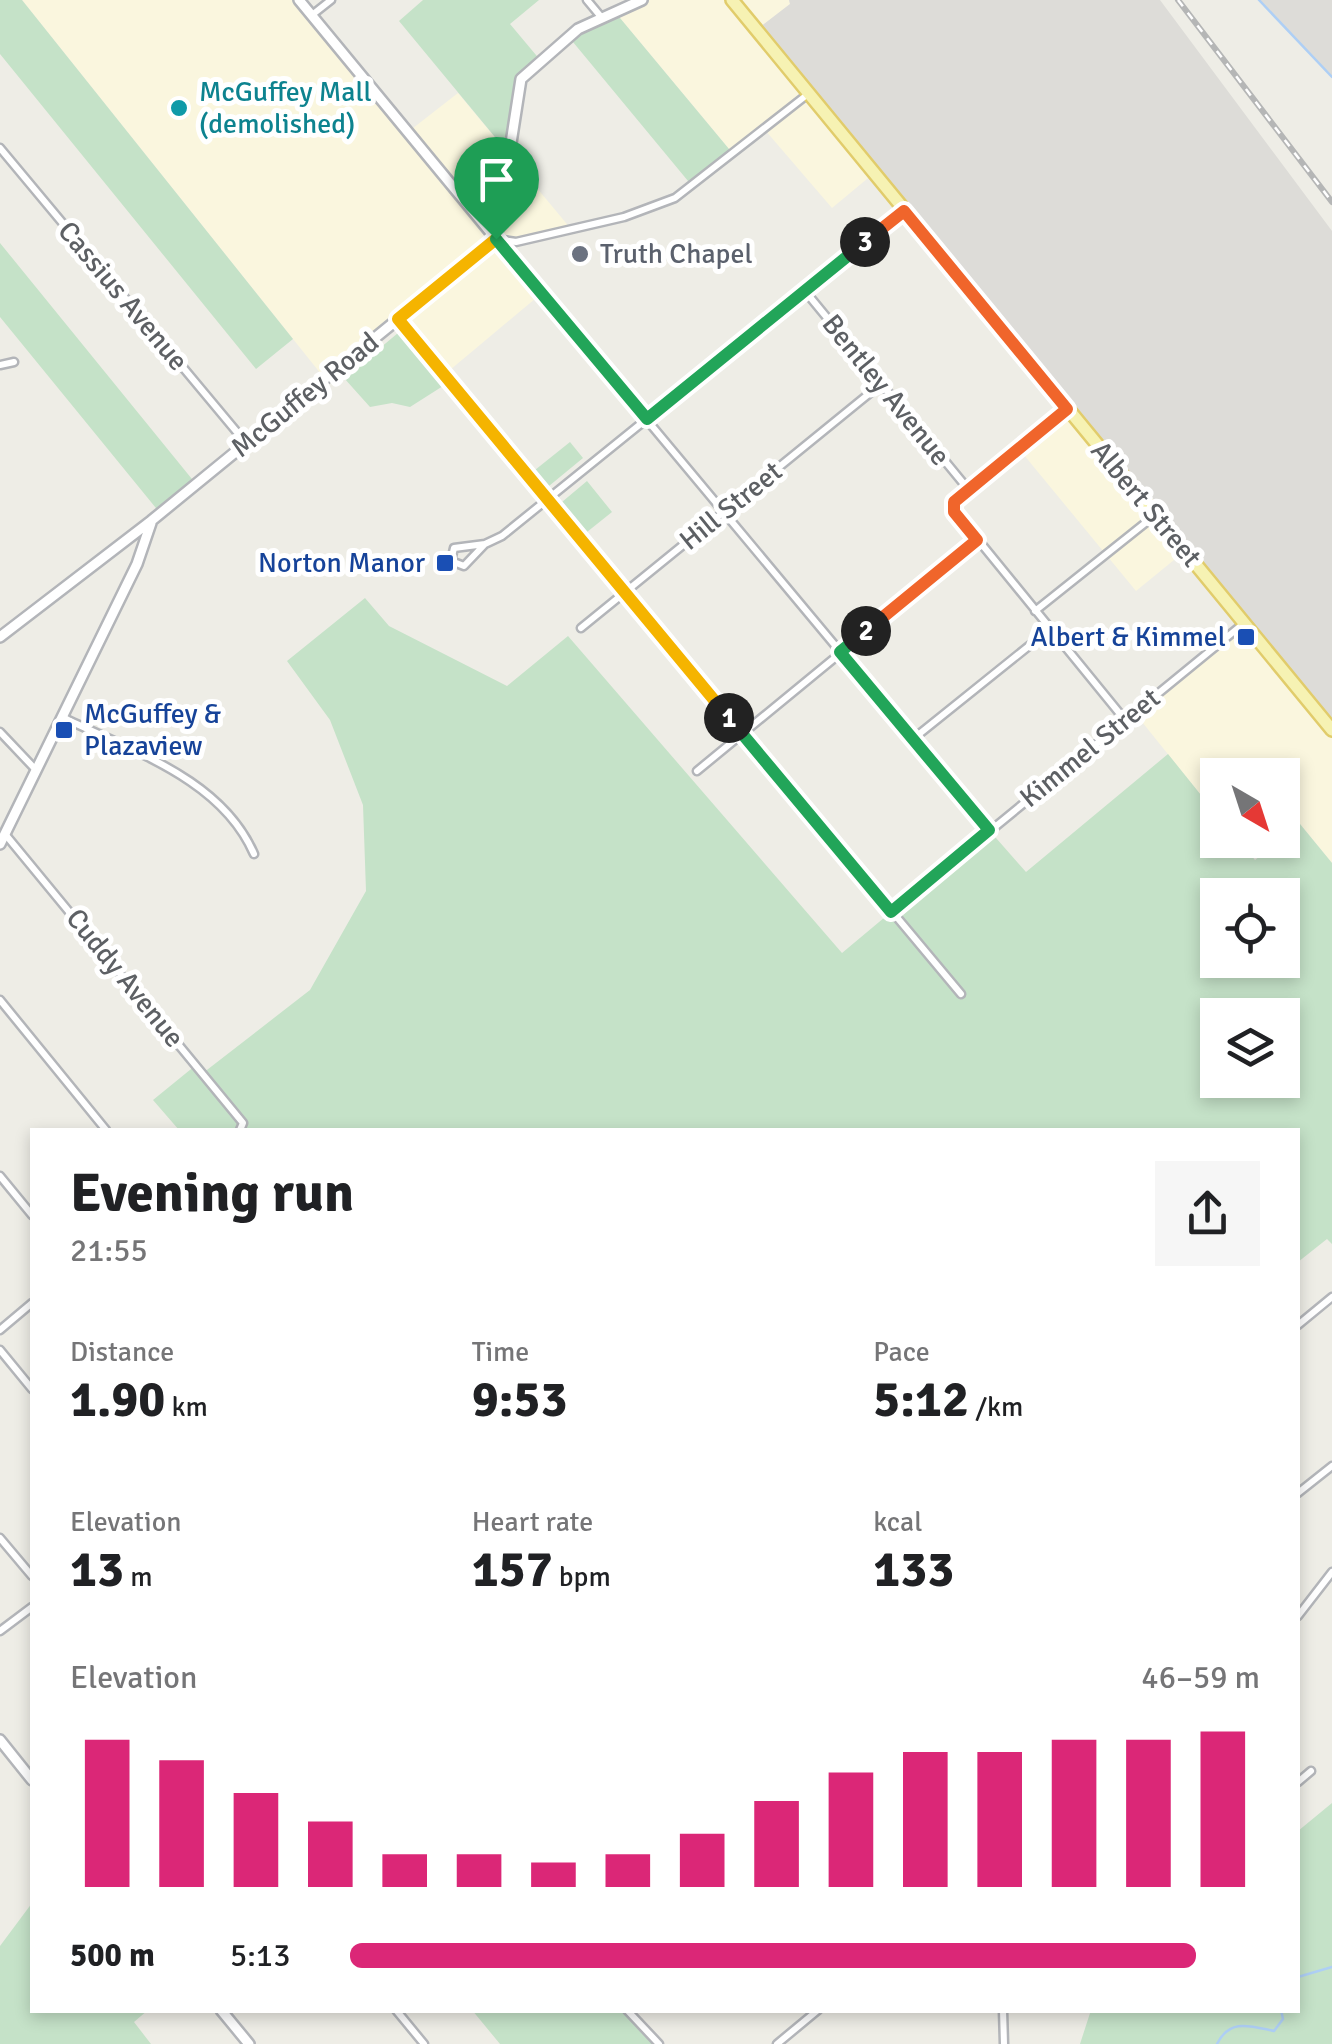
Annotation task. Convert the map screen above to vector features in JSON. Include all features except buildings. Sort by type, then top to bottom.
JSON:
[{"type":"main road","name":"Albert Street","points":[[732,0],[1332,730]]},
{"type":"street","points":[[299,0],[989,830]]},
{"type":"street","points":[[312,16],[331,0]]},
{"type":"street","points":[[588,0],[602,18]]},
{"type":"street","points":[[496,239],[522,80],[578,28],[642,0]]},
{"type":"street","points":[[496,239],[516,242],[664,204],[693,187],[808,94]]},
{"type":"street","name":"Cassius Avenue","points":[[0,148],[246,443]]},
{"type":"street","points":[[485,544],[454,548],[451,560],[464,566],[485,544],[548,499],[904,211]]},
{"type":"street","name":"McGuffey Road","points":[[0,637],[151,521],[496,239]]},
{"type":"street","name":"Bentley Avenue","points":[[805,291],[968,489],[954,502],[952,510],[1125,720]]},
{"type":"street","points":[[398,319],[961,994]]},
{"type":"street","points":[[0,366],[14,362]]},
{"type":"street","name":"Hill Street","points":[[581,628],[881,384]]},
{"type":"street","points":[[968,489],[1067,409]]},
{"type":"street","points":[[1035,612],[1155,515]]},
{"type":"street","points":[[2,838],[136,564],[151,521]]},
{"type":"street","points":[[697,771],[977,540]]},
{"type":"street","name":"Kimmel Street","points":[[891,912],[1244,623]]},
{"type":"street","points":[[913,739],[1050,629]]},
{"type":"street","points":[[62,718],[199,786],[230,814],[254,854]]},
{"type":"street","points":[[0,732],[36,770]]},
{"type":"street","name":"Cuddy Avenue","points":[[2,838],[242,1127]]},
{"type":"street","points":[[0,1000],[104,1128]]},
{"type":"street","points":[[0,1176],[30,1214]]},
{"type":"street","points":[[1300,1322],[1332,1297]]},
{"type":"street","points":[[0,1330],[30,1305]]},
{"type":"street","points":[[0,1350],[30,1387]]},
{"type":"street","points":[[1300,1492],[1331,1469]]},
{"type":"street","points":[[0,1538],[30,1574]]},
{"type":"street","points":[[1300,1613],[1332,1572]]},
{"type":"street","points":[[0,1631],[30,1608]]},
{"type":"street","points":[[0,1740],[30,1778]]},
{"type":"street","points":[[1300,1780],[1311,1770]]},
{"type":"street","points":[[223,2013],[249,2044]]},
{"type":"street","points":[[398,2013],[424,2044]]},
{"type":"street","points":[[630,2013],[659,2044]]},
{"type":"street","points":[[776,2044],[814,2013]]},
{"type":"street","points":[[1003,2013],[1004,2044]]},
{"type":"shaded area","points":[[22,0],[299,0],[408,132],[458,93],[571,229],[516,242],[497,240],[542,293],[444,375],[398,320],[325,379]]},
{"type":"shaded area","points":[[642,0],[789,0],[790,4],[757,30],[873,174],[832,208],[765,130],[734,155],[615,12]]},
{"type":"shaded area","points":[[789,0],[1160,0],[1332,231],[1332,730],[756,30],[790,4]]},
{"type":"shaded area","points":[[1259,0],[1332,0],[1332,77],[1278,21]]},
{"type":"shaded area","points":[[1067,409],[1185,551],[1136,591],[1019,449]]},
{"type":"shaded area","points":[[1244,623],[1332,730],[1332,863],[1300,824],[1300,758],[1200,758],[1200,794],[1134,712]]},
{"type":"green space","points":[[0,0],[22,0],[293,339],[256,369],[0,54]]},
{"type":"green space","points":[[423,0],[539,0],[510,24],[541,61],[524,75],[509,154],[399,21]]},
{"type":"green space","points":[[615,12],[734,155],[693,187],[568,36]]},
{"type":"green space","points":[[0,243],[196,484],[160,513],[0,317]]},
{"type":"green space","points":[[398,333],[443,386],[410,407],[392,403],[370,407],[344,378]]},
{"type":"green space","points":[[570,442],[583,458],[549,486],[535,470]]},
{"type":"green space","points":[[587,481],[612,512],[587,532],[562,502]]},
{"type":"green space","points":[[365,598],[389,626],[507,686],[568,636],[842,953],[989,830],[1026,872],[1168,754],[1200,794],[1200,858],[1300,858],[1300,824],[1332,863],[1332,1244],[1327,1239],[1300,1260],[1300,1128],[177,1128],[153,1100],[196,1065],[203,1073],[310,990],[366,891],[363,805],[330,720],[287,661]]},
{"type":"green space","points":[[1332,1803],[1332,2044],[1080,2044],[1090,2013],[1300,2013],[1300,1829]]},
{"type":"green space","points":[[30,1906],[30,2013],[144,2013],[134,2022],[151,2044],[0,2044],[0,1946]]},
{"type":"green space","points":[[474,2013],[630,2013],[659,2044],[500,2044]]},
{"type":"waterway","points":[[1259,0],[1332,77]]},
{"type":"waterway","points":[[1300,1976],[1332,1967]]},
{"type":"waterway","points":[[1217,2044],[1234,2027],[1274,2031],[1283,2019],[1282,2013]]},
{"type":"railway","points":[[1178,0],[1332,202]]},
{"type":"place","name":"McGuffey Mall (demolished)","points":[[179,108]]},
{"type":"place","name":"Truth Chapel","points":[[580,254]]},
{"type":"place","name":"Norton Manor","points":[[445,563]]},
{"type":"place","name":"Albert & Kimmel","points":[[1246,637]]},
{"type":"place","name":"McGuffey & Plazaview","points":[[64,730]]},
{"type":"route","points":[[904,211],[1067,409],[952,504],[977,540],[840,652],[989,830],[891,912],[398,319],[496,239],[647,419],[904,211]]}]
